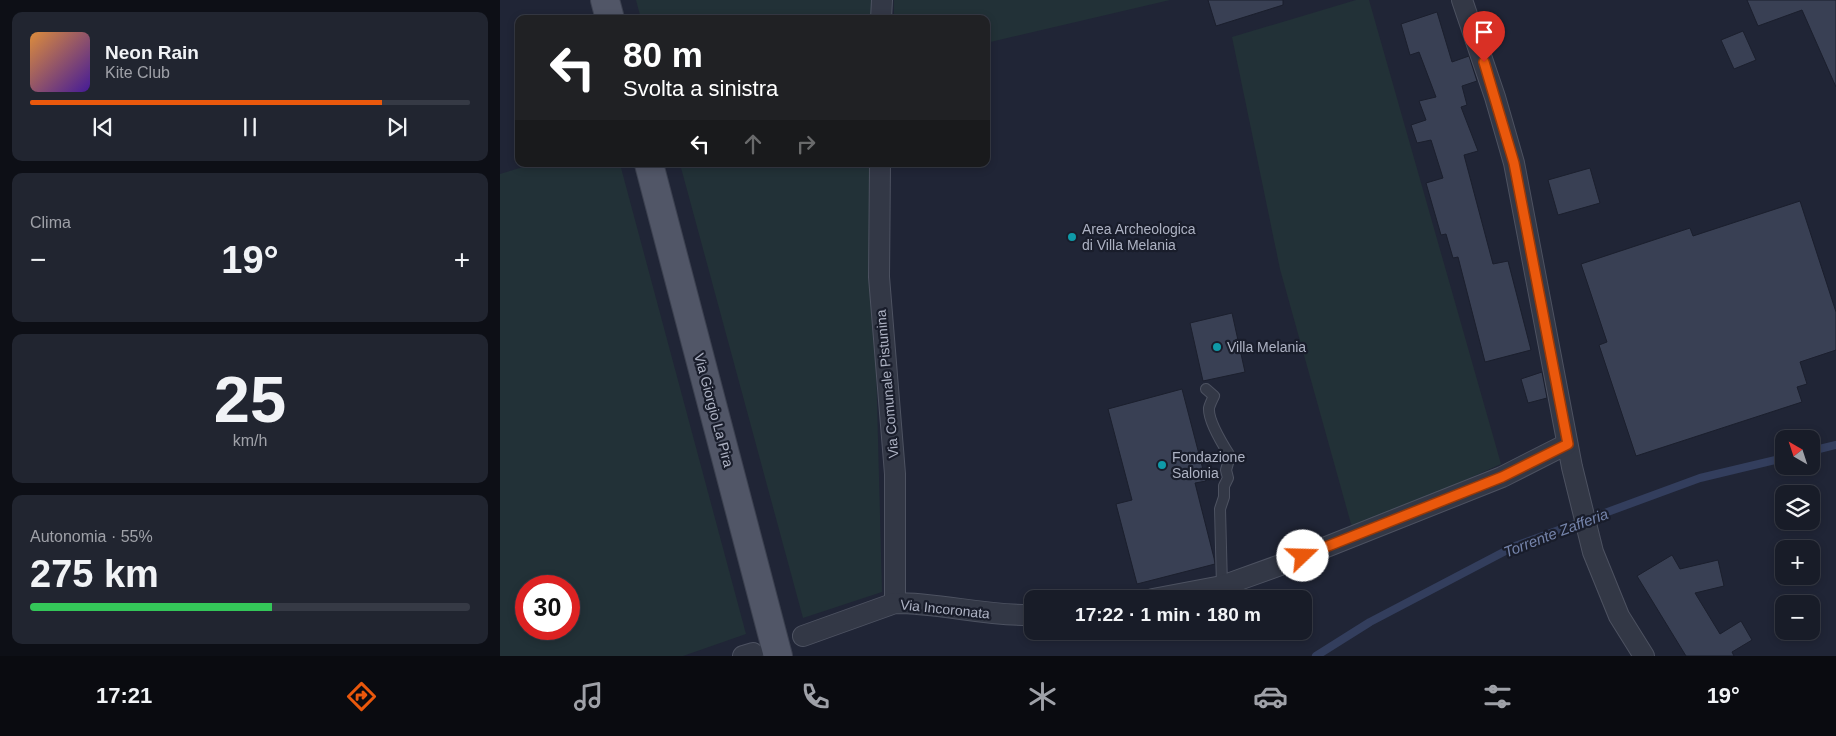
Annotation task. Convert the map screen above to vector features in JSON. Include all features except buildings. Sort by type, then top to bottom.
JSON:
[{"type":"main road","points":[[605,0],[609,15]]},
{"type":"main road","name":"Via Giorgio La Pira","points":[[650,167],[758,655]]},
{"type":"street","points":[[881,15],[882,0]]},
{"type":"street","points":[[1462,0],[1495,97],[1514,163],[1572,467],[1593,552],[1620,616],[1644,656]]},
{"type":"street","name":"Via Comunale Pistunina","points":[[880,167],[879,277],[895,474],[895,603]]},
{"type":"street","points":[[1201,590],[1222,586],[1339,543],[1502,477],[1568,444]]},
{"type":"street","name":"Via Incoronata","points":[[802,636],[895,603],[911,603],[1000,615],[1024,615]]},
{"type":"lane","points":[[1206,389],[1214,396],[1209,409],[1221,443],[1230,456],[1226,470],[1228,478],[1224,486],[1224,497],[1220,510],[1222,586]]},
{"type":"shaded area","points":[[636,0],[871,0],[871,15],[640,15]]},
{"type":"shaded area","points":[[894,0],[1170,0],[990,42],[990,15],[894,15]]},
{"type":"shaded area","points":[[1356,0],[1369,0],[1501,464],[1353,531],[1280,269],[1232,37]]},
{"type":"shaded area","points":[[523,167],[621,167],[746,634],[683,656],[500,656],[500,174]]},
{"type":"shaded area","points":[[681,167],[871,167],[869,248],[876,363],[882,592],[803,618]]},
{"type":"waterway","name":"Torrente Zafferia","points":[[1820,449],[1836,445]]},
{"type":"waterway","name":"Torrente Zafferia","points":[[1316,656],[1370,622],[1515,546],[1700,478],[1775,460]]},
{"type":"place","name":"Area Archeologica di Villa Melania","points":[[1072,237]]},
{"type":"place","name":"Villa Melania","points":[[1217,347]]},
{"type":"place","name":"Fondazione Salonia","points":[[1162,465]]},
{"type":"route","points":[[1303,556],[1502,477],[1568,444],[1514,163],[1484,62]]}]
